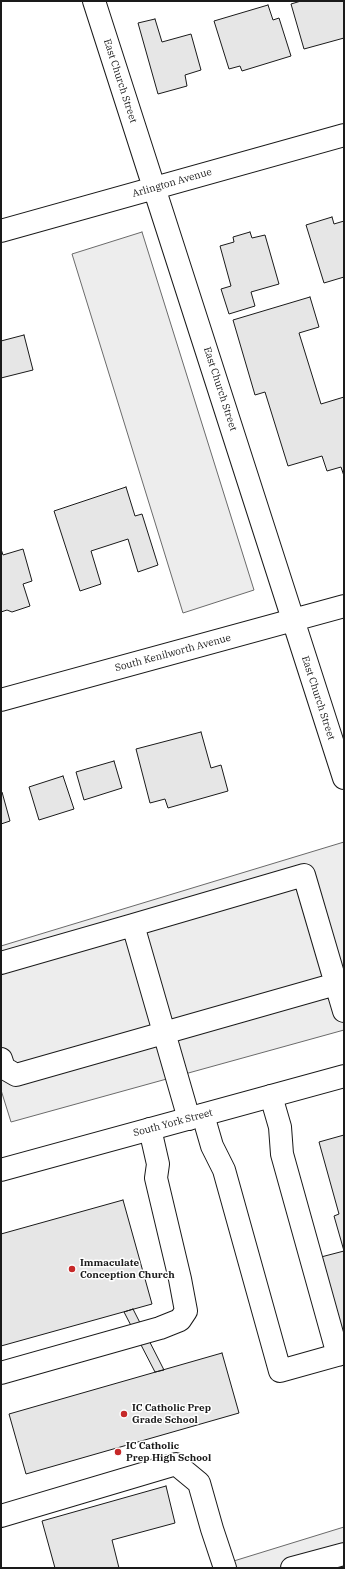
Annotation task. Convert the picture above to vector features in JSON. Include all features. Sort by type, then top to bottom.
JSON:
[{"type":"street","name":"East Church Street","points":[[94,1],[344,778]]},
{"type":"street","name":"Arlington Avenue","points":[[1,231],[344,135]]},
{"type":"street","name":"South Kenilworth Avenue","points":[[1,700],[344,606]]},
{"type":"street","points":[[1,963],[304,875],[344,1011]]},
{"type":"street","points":[[133,925],[164,1032],[196,1117],[224,1170],[280,1371],[341,1354],[282,1154],[280,1127],[271,1096]]},
{"type":"street","points":[[1,1059],[4,1068],[16,1075],[336,984]]},
{"type":"street","name":"South York Street","points":[[1,1170],[344,1076]]},
{"type":"street","points":[[1,1373],[160,1328],[180,1320],[186,1312],[180,1279],[156,1178],[158,1164],[150,1129]]},
{"type":"street","points":[[1,1516],[176,1464],[200,1483],[212,1530],[225,1568]]},
{"type":"street","points":[[292,1568],[344,1554]]},
{"type":"shaded area","points":[[142,232],[254,590],[183,613],[72,254]]},
{"type":"shaded area","points":[[344,842],[344,1030],[11,1122],[1,1090],[1,946]]},
{"type":"shaded area","points":[[344,1527],[344,1568],[225,1568],[224,1564]]},
{"type":"building","points":[[301,1],[344,1],[344,38],[304,49],[291,4]]},
{"type":"building","points":[[268,5],[273,20],[279,18],[291,56],[242,71],[240,66],[229,69],[214,21]]},
{"type":"building","points":[[155,19],[162,42],[191,34],[201,70],[185,75],[187,86],[158,94],[138,23]]},
{"type":"building","points":[[332,217],[334,224],[344,221],[344,277],[324,283],[306,225]]},
{"type":"building","points":[[250,232],[252,238],[265,235],[279,284],[251,292],[255,306],[229,314],[221,289],[231,286],[220,246],[234,242],[233,237]]},
{"type":"building","points":[[310,297],[319,327],[299,333],[321,404],[344,397],[344,476],[341,467],[327,471],[322,456],[288,466],[265,392],[255,395],[233,320]]},
{"type":"building","points":[[24,335],[33,370],[1,378],[1,341]]},
{"type":"building","points":[[126,487],[135,516],[142,514],[158,565],[138,572],[128,539],[91,551],[101,584],[80,591],[54,511]]},
{"type":"building","points":[[1,549],[3,555],[23,549],[32,581],[23,584],[30,606],[12,612],[7,610],[1,612]]},
{"type":"building","points":[[201,732],[211,768],[221,765],[228,791],[168,808],[165,799],[150,803],[136,749]]},
{"type":"building","points":[[114,761],[122,788],[84,800],[76,772]]},
{"type":"building","points":[[63,776],[74,809],[39,820],[29,787]]},
{"type":"building","points":[[1,792],[10,821],[1,824]]},
{"type":"building","points":[[344,1135],[344,1251],[334,1216],[339,1214],[319,1142]]},
{"type":"building","name":"Immaculate Conception Church","points":[[123,1200],[152,1304],[1,1346],[1,1234]]},
{"type":"building","points":[[344,1251],[344,1337],[321,1257]]},
{"type":"building","points":[[133,1309],[164,1370],[155,1372],[124,1312]]},
{"type":"building","name":"IC Catholic Prep Grade School","points":[[222,1353],[239,1413],[26,1474],[9,1414]]},
{"type":"building","points":[[166,1486],[175,1523],[112,1540],[119,1568],[55,1568],[42,1521]]},
{"type":"place","name":"Immaculate Conception Church","points":[[72,1269]]},
{"type":"place","name":"IC Catholic Prep Grade School","points":[[124,1414]]},
{"type":"place","name":"IC Catholic Prep High School","points":[[118,1452]]}]
